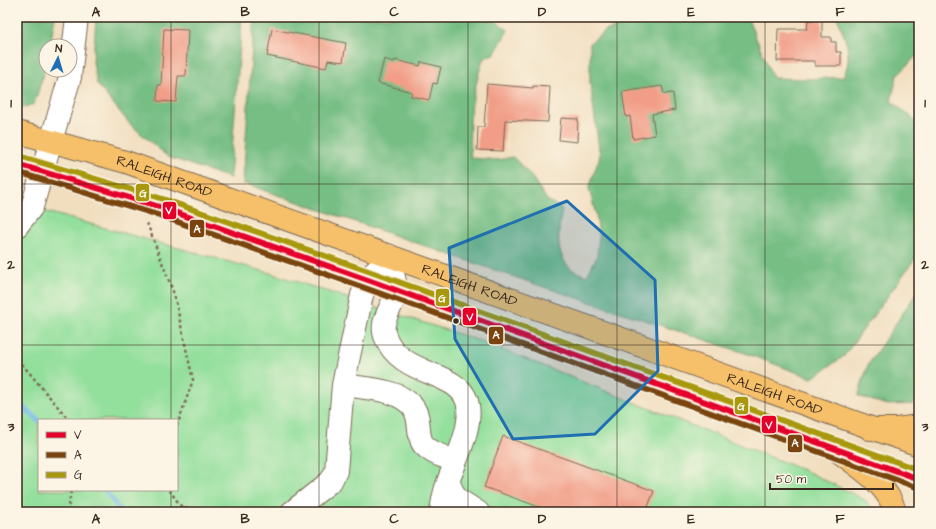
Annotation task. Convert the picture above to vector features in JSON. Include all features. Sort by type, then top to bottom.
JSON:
[{"type":"main road","name":"RALEIGH ROAD","points":[[17,132],[126,162],[919,446]]},
{"type":"main road","points":[[17,164],[160,207],[396,290],[919,479]]},
{"type":"main road","points":[[870,429],[897,429],[919,426]]},
{"type":"main road","points":[[835,449],[883,489],[892,502],[895,512]]},
{"type":"street","points":[[17,226],[32,207],[52,141],[70,77],[77,17]]},
{"type":"street","points":[[292,512],[330,481],[336,470],[343,386],[362,295],[368,280],[388,255]]},
{"type":"street","points":[[388,255],[396,290],[383,326],[385,336],[402,359],[413,367],[450,382],[460,389],[467,400],[470,412],[448,482],[441,512]]},
{"type":"street","points":[[343,386],[386,392],[406,401],[417,413],[422,443],[429,449],[455,462]]},
{"type":"street","points":[[448,482],[456,498],[478,512]]},
{"type":"path","points":[[145,218],[174,294],[193,380],[178,423]]},
{"type":"path","points":[[17,353],[21,363],[68,419]]},
{"type":"path","points":[[68,512],[71,491]]},
{"type":"path","points":[[170,491],[181,506],[194,512]]},
{"type":"highlighted area","points":[[567,201],[655,280],[658,371],[595,434],[513,439],[455,339],[449,248]]},
{"type":"green space","points":[[17,17],[55,17],[51,38],[38,38],[38,78],[42,78],[34,104],[21,108],[17,107]]},
{"type":"green space","points":[[96,17],[242,17],[230,178],[168,157],[130,124],[97,84],[93,62]]},
{"type":"green space","points":[[254,17],[478,17],[497,22],[508,30],[495,53],[483,59],[471,108],[471,158],[498,160],[513,157],[531,176],[547,200],[562,209],[559,242],[562,257],[573,270],[587,276],[597,256],[599,235],[596,215],[589,188],[600,156],[590,82],[590,43],[605,31],[650,17],[747,17],[773,78],[810,79],[843,77],[848,62],[848,54],[837,17],[919,17],[919,53],[897,76],[891,101],[919,123],[919,253],[844,356],[812,378],[748,354],[538,285],[243,183]]},
{"type":"green space","points":[[17,204],[270,273],[483,342],[808,472],[865,500],[874,512],[17,512]]},
{"type":"green space","points":[[919,289],[919,398],[913,404],[887,405],[858,396],[868,365]]},
{"type":"building","points":[[808,20],[822,20],[822,37],[831,37],[831,42],[836,42],[836,52],[841,52],[841,66],[815,66],[815,61],[777,61],[778,29],[807,29]]},
{"type":"building","points":[[164,29],[188,30],[186,76],[178,76],[176,102],[157,101],[158,85],[161,85]]},
{"type":"building","points":[[272,29],[346,43],[343,62],[328,60],[326,68],[267,56]]},
{"type":"building","points":[[384,59],[420,66],[421,62],[441,67],[437,84],[433,83],[429,100],[411,96],[412,92],[378,83]]},
{"type":"building","points":[[487,84],[533,88],[533,86],[550,87],[548,122],[505,120],[503,151],[477,150],[478,127],[484,127]]},
{"type":"building","points":[[662,86],[664,94],[673,93],[675,110],[652,114],[655,135],[633,139],[630,116],[626,117],[622,92]]},
{"type":"building","points":[[561,118],[578,119],[577,142],[559,140]]},
{"type":"building","points":[[503,436],[654,491],[646,512],[541,512],[542,508],[484,487]]},
{"type":"waterway","points":[[17,402],[38,420]]},
{"type":"waterway","points":[[106,491],[121,512]]},
{"type":"transit line","name":"G","points":[[19,156],[163,199],[371,272],[919,470]]},
{"type":"transit line","name":"V","points":[[17,164],[160,207],[368,280],[919,479]]},
{"type":"transit line","name":"A","points":[[17,172],[158,215],[365,288],[916,487]]}]
